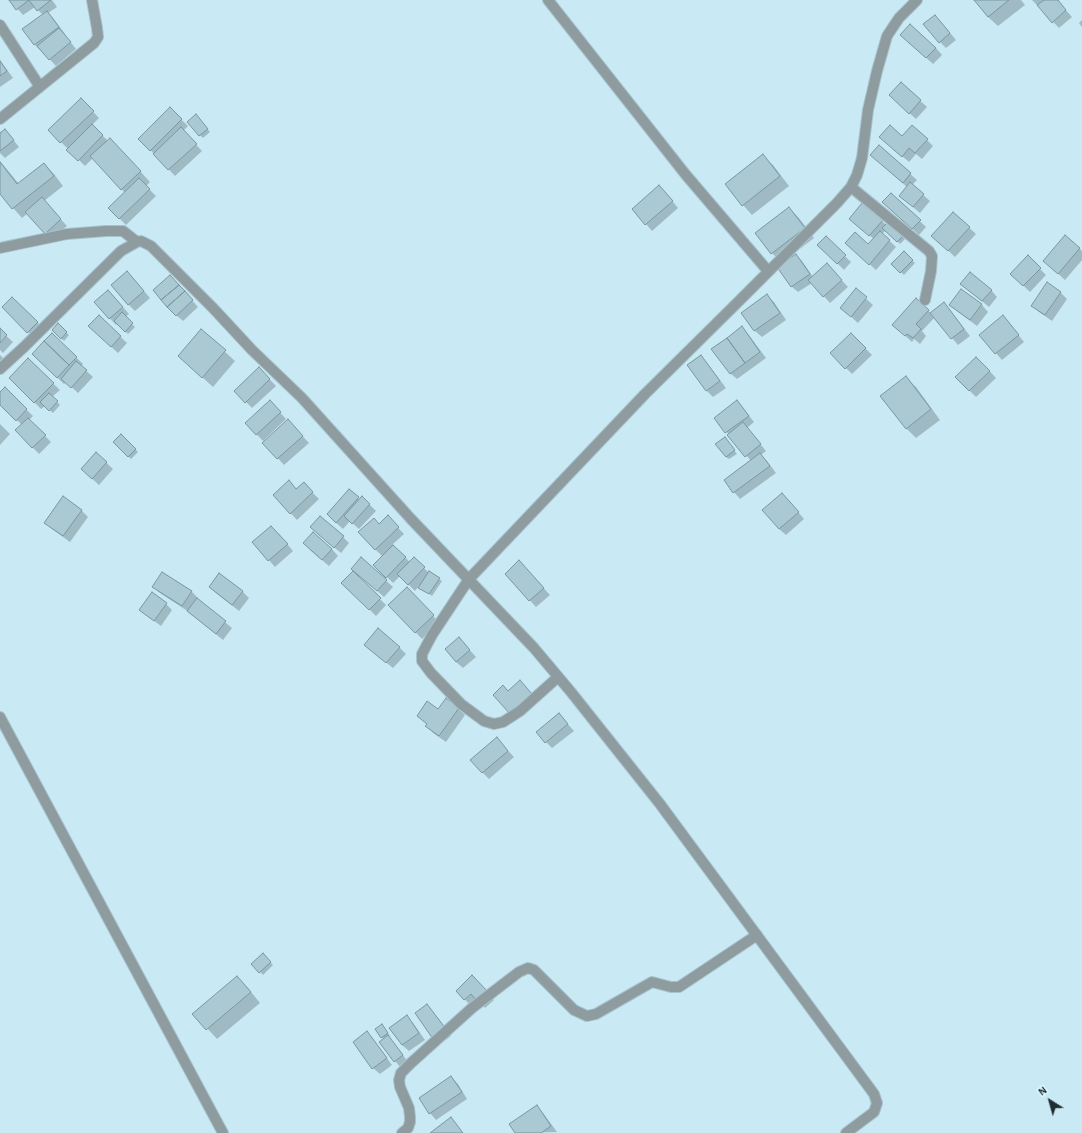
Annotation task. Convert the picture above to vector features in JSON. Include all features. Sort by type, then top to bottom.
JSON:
[{"type":"street","points":[[0,118],[94,43],[98,37],[98,28],[92,0]]},
{"type":"street","points":[[548,0],[686,175],[768,271]]},
{"type":"street","points":[[558,677],[520,711],[503,722],[494,724],[484,721],[461,704],[431,673],[422,661],[422,654],[432,635],[469,579],[645,394],[851,187],[857,175],[862,158],[868,110],[887,36],[899,18],[917,0]]},
{"type":"street","points":[[0,25],[40,87]]},
{"type":"street","points":[[851,187],[929,251],[932,256],[931,271],[925,300]]},
{"type":"street","points":[[0,248],[67,234],[123,231],[137,242],[145,243],[151,246],[252,350],[302,398],[411,520],[534,648],[558,677],[660,804],[866,1082],[876,1099],[877,1103],[874,1112],[846,1133]]},
{"type":"street","points":[[0,369],[114,257],[124,249],[137,242]]},
{"type":"street","points":[[0,717],[223,1133]]},
{"type":"street","points":[[402,1133],[408,1128],[410,1117],[409,1108],[400,1087],[399,1080],[401,1073],[472,1008],[519,972],[528,968],[534,970],[574,1010],[588,1016],[596,1014],[652,982],[671,987],[679,987],[756,935]]},
{"type":"building","points":[[9,0],[29,0],[16,10]]},
{"type":"building","points":[[29,0],[51,0],[37,11]]},
{"type":"building","points":[[974,0],[1009,0],[988,17]]},
{"type":"building","points":[[1044,0],[1058,0],[1066,10],[1052,23],[1037,5]]},
{"type":"building","points":[[47,11],[59,27],[34,45],[22,29]]},
{"type":"building","points":[[935,15],[950,33],[939,43],[923,24]]},
{"type":"building","points":[[910,24],[936,48],[926,58],[900,35]]},
{"type":"building","points":[[59,28],[71,42],[49,60],[37,46]]},
{"type":"building","points":[[0,61],[7,71],[0,76]]},
{"type":"building","points":[[901,82],[921,100],[909,114],[889,95]]},
{"type":"building","points":[[81,98],[94,111],[60,143],[48,130]]},
{"type":"building","points":[[170,107],[182,119],[150,151],[138,139]]},
{"type":"building","points":[[196,114],[208,129],[199,136],[187,122]]},
{"type":"building","points":[[92,124],[103,135],[78,161],[66,150]]},
{"type":"building","points":[[890,125],[902,136],[912,125],[928,139],[915,153],[909,148],[902,157],[879,137]]},
{"type":"building","points":[[181,127],[197,144],[168,170],[153,154]]},
{"type":"building","points":[[5,129],[14,140],[0,151],[0,133]]},
{"type":"building","points":[[110,138],[141,171],[121,190],[90,156]]},
{"type":"building","points":[[879,145],[911,173],[903,183],[870,155]]},
{"type":"building","points":[[763,154],[780,176],[742,206],[725,184]]},
{"type":"building","points":[[0,162],[17,184],[44,163],[54,176],[12,209],[0,194]]},
{"type":"building","points":[[139,178],[150,189],[119,219],[108,208]]},
{"type":"building","points":[[910,182],[924,194],[913,207],[899,196]]},
{"type":"building","points":[[659,185],[673,201],[645,225],[632,209]]},
{"type":"building","points":[[891,193],[921,220],[912,229],[882,202]]},
{"type":"building","points":[[42,197],[61,219],[45,234],[25,212]]},
{"type":"building","points":[[862,203],[883,220],[869,236],[849,219]]},
{"type":"building","points":[[789,207],[805,228],[771,254],[755,233]]},
{"type":"building","points":[[953,212],[970,227],[948,251],[931,236]]},
{"type":"building","points":[[888,222],[903,236],[897,242],[882,228]]},
{"type":"building","points":[[880,231],[890,240],[869,265],[845,243],[855,232],[868,244]]},
{"type":"building","points":[[1065,235],[1080,248],[1058,274],[1043,261]]},
{"type":"building","points":[[826,236],[846,255],[837,264],[817,245]]},
{"type":"building","points":[[904,251],[913,260],[900,273],[891,264]]},
{"type":"building","points":[[796,254],[810,274],[791,287],[777,267]]},
{"type":"building","points":[[1028,255],[1041,268],[1023,286],[1010,274]]},
{"type":"building","points":[[827,263],[842,280],[823,297],[808,280]]},
{"type":"building","points":[[127,271],[144,291],[128,305],[111,285]]},
{"type":"building","points":[[970,272],[992,290],[982,301],[960,284]]},
{"type":"building","points":[[170,275],[179,285],[161,300],[153,290]]},
{"type":"building","points":[[1047,282],[1061,292],[1045,315],[1031,306]]},
{"type":"building","points":[[179,285],[185,291],[167,307],[161,300]]},
{"type":"building","points":[[856,288],[867,297],[851,317],[840,308]]},
{"type":"building","points":[[961,289],[982,304],[970,320],[949,305]]},
{"type":"building","points":[[108,290],[123,307],[109,319],[94,302]]},
{"type":"building","points":[[185,291],[193,300],[176,316],[167,307]]},
{"type":"building","points":[[767,294],[780,313],[754,331],[741,313]]},
{"type":"building","points":[[12,297],[38,322],[27,333],[2,307]]},
{"type":"building","points":[[916,298],[929,310],[916,324],[921,329],[913,338],[907,334],[905,336],[892,325]]},
{"type":"building","points":[[944,302],[964,329],[951,339],[930,313]]},
{"type":"building","points":[[122,312],[133,323],[125,332],[114,321]]},
{"type":"building","points":[[99,315],[121,336],[111,347],[88,326]]},
{"type":"building","points":[[1003,315],[1019,335],[995,354],[979,335]]},
{"type":"building","points":[[58,323],[67,332],[61,339],[52,330]]},
{"type":"building","points":[[742,326],[760,352],[745,363],[727,338]]},
{"type":"building","points":[[0,328],[7,335],[0,343]]},
{"type":"building","points":[[201,329],[226,350],[202,378],[178,356]]},
{"type":"building","points":[[52,333],[77,357],[69,365],[44,341]]},
{"type":"building","points":[[851,333],[866,348],[845,369],[830,353]]},
{"type":"building","points":[[727,338],[745,363],[730,374],[711,349]]},
{"type":"building","points":[[44,341],[69,365],[57,378],[32,354]]},
{"type":"building","points":[[701,355],[720,381],[706,391],[687,365]]},
{"type":"building","points":[[976,357],[990,371],[969,391],[955,377]]},
{"type":"building","points":[[28,358],[54,383],[34,403],[9,378]]},
{"type":"building","points":[[76,361],[87,370],[71,388],[61,379]]},
{"type":"building","points":[[259,367],[270,379],[245,403],[234,391]]},
{"type":"building","points":[[906,376],[931,409],[906,429],[880,396]]},
{"type":"building","points":[[5,387],[27,409],[16,421],[0,405],[0,392]]},
{"type":"building","points":[[49,393],[58,401],[49,411],[40,402]]},
{"type":"building","points":[[270,400],[281,412],[256,435],[245,423]]},
{"type":"building","points":[[737,400],[749,416],[725,433],[714,418]]},
{"type":"building","points":[[28,418],[46,435],[32,448],[15,430]]},
{"type":"building","points":[[288,419],[303,436],[277,459],[262,443]]},
{"type":"building","points":[[743,422],[761,444],[745,457],[727,435]]},
{"type":"building","points":[[121,434],[136,449],[128,457],[113,442]]},
{"type":"building","points":[[725,437],[735,450],[726,457],[715,444]]},
{"type":"building","points":[[96,452],[107,462],[92,479],[81,469]]},
{"type":"building","points":[[760,453],[770,466],[733,493],[724,480]]},
{"type":"building","points":[[289,480],[296,489],[304,482],[313,492],[290,514],[273,495]]},
{"type":"building","points":[[349,489],[359,497],[336,523],[327,514]]},
{"type":"building","points":[[782,493],[799,512],[779,529],[762,510]]},
{"type":"building","points":[[63,496],[82,510],[63,536],[44,523]]},
{"type":"building","points":[[362,496],[370,504],[352,524],[344,516]]},
{"type":"building","points":[[388,515],[399,527],[375,550],[358,532],[374,518],[379,524]]},
{"type":"building","points":[[320,516],[344,536],[334,548],[310,527]]},
{"type":"building","points":[[271,526],[288,544],[268,561],[252,542]]},
{"type":"building","points":[[313,532],[332,549],[322,560],[303,543]]},
{"type":"building","points":[[393,545],[406,557],[386,578],[373,565]]},
{"type":"building","points":[[361,557],[387,580],[377,591],[351,569]]},
{"type":"building","points":[[414,557],[425,567],[408,585],[397,574]]},
{"type":"building","points":[[519,560],[544,588],[529,601],[505,574]]},
{"type":"building","points":[[353,571],[381,598],[369,610],[341,583]]},
{"type":"building","points":[[429,571],[440,578],[429,594],[418,588]]},
{"type":"building","points":[[162,572],[192,591],[182,606],[152,587]]},
{"type":"building","points":[[219,573],[243,591],[232,605],[209,587]]},
{"type":"building","points":[[407,587],[434,615],[415,633],[388,605]]},
{"type":"building","points":[[152,592],[167,603],[154,621],[139,610]]},
{"type":"building","points":[[197,598],[226,621],[216,634],[187,611]]},
{"type":"building","points":[[378,628],[400,647],[386,663],[364,645]]},
{"type":"building","points":[[459,637],[470,650],[456,662],[445,649]]},
{"type":"building","points":[[520,680],[532,694],[510,714],[493,695],[503,685],[508,691]]},
{"type":"building","points":[[446,698],[459,708],[439,736],[425,726],[427,724],[417,716],[427,701],[438,709]]},
{"type":"building","points":[[559,713],[568,724],[545,743],[536,732]]},
{"type":"building","points":[[497,737],[508,751],[482,773],[470,760]]},
{"type":"building","points":[[263,953],[271,962],[259,973],[251,964]]},
{"type":"building","points":[[472,975],[489,993],[478,1002],[471,994],[464,1000],[456,991]]},
{"type":"building","points":[[237,976],[251,992],[206,1030],[192,1014]]},
{"type":"building","points":[[427,1004],[446,1029],[433,1039],[415,1013]]},
{"type":"building","points":[[407,1015],[419,1033],[402,1045],[389,1028]]},
{"type":"building","points":[[382,1024],[388,1033],[381,1038],[375,1029]]},
{"type":"building","points":[[367,1031],[387,1058],[372,1069],[353,1042]]},
{"type":"building","points":[[388,1035],[403,1055],[394,1062],[379,1042]]},
{"type":"building","points":[[451,1076],[462,1092],[429,1114],[419,1098]]},
{"type":"building","points":[[537,1105],[551,1126],[541,1133],[515,1133],[509,1124]]},
{"type":"building","points":[[451,1117],[463,1133],[430,1133]]}]
